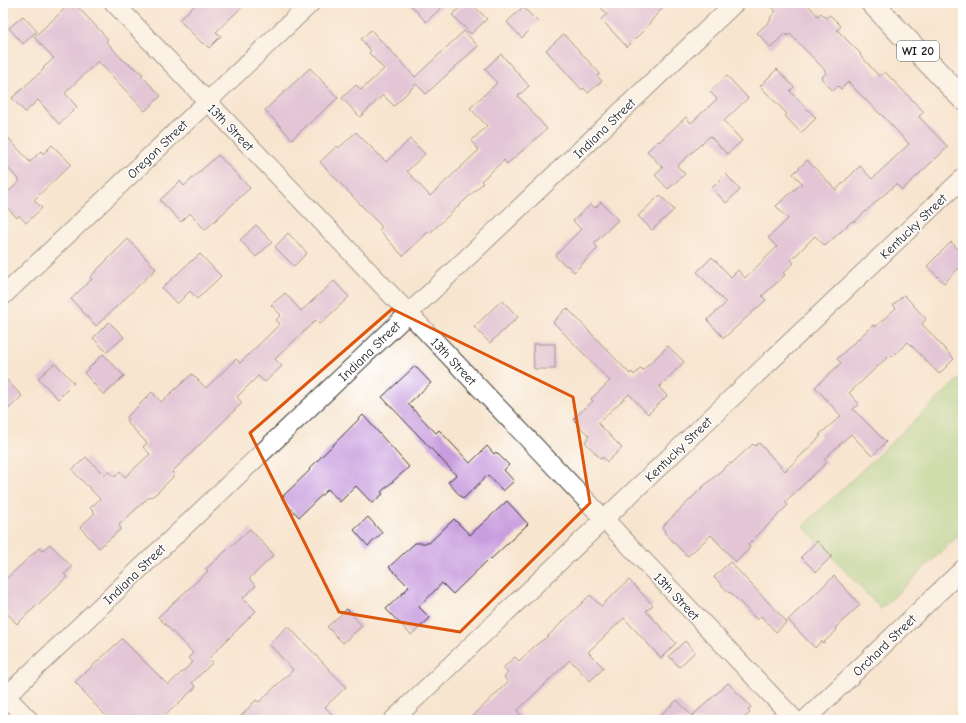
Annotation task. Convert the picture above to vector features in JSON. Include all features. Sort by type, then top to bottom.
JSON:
[{"type":"main road","name":"WI 20","points":[[872,3],[963,99]]},
{"type":"street","name":"13th Street","points":[[114,3],[795,720]]},
{"type":"street","name":"Oregon Street","points":[[3,296],[311,3]]},
{"type":"street","name":"Indiana Street","points":[[4,696],[735,3]]},
{"type":"street","name":"Kentucky Street","points":[[393,720],[963,178]]},
{"type":"street","name":"Orchard Street","points":[[805,720],[963,569]]},
{"type":"street","points":[[4,696],[29,720]]},
{"type":"highlighted area","points":[[392,309],[573,397],[590,503],[460,632],[339,612],[250,433]]},
{"type":"green space","points":[[963,375],[963,531],[881,609],[803,526]]},
{"type":"building","points":[[71,3],[74,3],[108,39],[106,41],[122,59],[143,74],[141,75],[161,96],[145,111],[98,61],[65,93],[77,107],[59,124],[38,100],[25,112],[12,98],[54,58],[34,37]]},
{"type":"building","points":[[197,3],[246,3],[216,32],[221,36],[209,48],[179,20]]},
{"type":"building","points":[[409,3],[446,3],[426,22]]},
{"type":"building","points":[[465,3],[471,3],[487,19],[471,34],[452,15]]},
{"type":"building","points":[[597,3],[668,3],[627,47],[601,19],[607,14]]},
{"type":"building","points":[[768,3],[806,3],[818,16],[821,13],[826,18],[830,15],[841,26],[837,30],[861,54],[860,55],[879,76],[885,72],[924,112],[919,116],[920,118],[948,147],[902,190],[896,184],[825,246],[815,236],[791,260],[794,263],[783,273],[785,275],[762,296],[766,300],[724,338],[707,320],[726,303],[697,272],[712,257],[731,277],[738,270],[745,278],[777,247],[768,238],[788,219],[776,206],[802,183],[793,174],[807,160],[836,190],[860,166],[872,179],[909,144],[848,82],[841,89],[838,86],[833,91],[821,78],[826,73],[824,69],[790,34],[788,36],[785,33],[771,48],[757,33],[771,20],[770,18],[776,11]]},
{"type":"building","points":[[523,7],[538,22],[522,38],[507,22]]},
{"type":"building","points":[[23,16],[37,31],[23,44],[9,28]]},
{"type":"building","points":[[371,30],[415,77],[464,31],[478,46],[426,94],[416,84],[394,106],[383,95],[360,117],[342,98],[356,85],[361,90],[384,69],[369,53],[371,51],[361,39]]},
{"type":"building","points":[[564,34],[600,74],[597,76],[602,81],[588,93],[584,88],[582,90],[546,50]]},
{"type":"building","points":[[501,54],[529,86],[518,96],[547,129],[507,164],[504,160],[481,181],[483,183],[430,233],[428,232],[403,256],[379,230],[382,227],[320,162],[337,146],[339,148],[356,132],[386,162],[410,139],[425,154],[407,171],[430,196],[479,150],[471,141],[487,126],[470,108],[497,83],[485,69]]},
{"type":"building","points":[[310,68],[338,98],[292,139],[265,110]]},
{"type":"building","points":[[777,69],[794,87],[790,91],[816,118],[801,133],[785,116],[787,114],[760,86]]},
{"type":"building","points":[[727,76],[748,98],[724,121],[742,141],[727,154],[710,136],[677,166],[685,174],[668,189],[655,175],[663,168],[647,151],[686,117],[691,123],[717,99],[710,92]]},
{"type":"building","points":[[3,132],[30,162],[41,151],[43,154],[52,145],[71,164],[34,200],[42,208],[26,223],[19,215],[17,218],[3,203],[3,197],[20,181],[3,163]]},
{"type":"building","points":[[218,155],[250,188],[205,230],[190,213],[181,222],[160,200],[180,181],[184,186]]},
{"type":"building","points":[[726,174],[740,190],[726,203],[712,188]]},
{"type":"building","points":[[660,195],[674,210],[652,230],[638,216]]},
{"type":"building","points":[[601,202],[618,220],[594,243],[598,248],[574,272],[555,256],[581,229],[573,221],[591,204],[595,208]]},
{"type":"building","points":[[256,225],[272,242],[256,257],[240,240]]},
{"type":"building","points":[[288,233],[307,253],[294,266],[275,247]]},
{"type":"building","points":[[128,239],[156,269],[96,326],[71,299],[92,279],[90,277]]},
{"type":"building","points":[[951,242],[963,254],[963,264],[944,283],[927,266]]},
{"type":"building","points":[[200,254],[221,276],[197,299],[190,291],[177,304],[162,288]]},
{"type":"building","points":[[334,281],[349,297],[320,324],[316,320],[275,359],[282,366],[265,382],[258,376],[237,397],[242,403],[172,472],[175,475],[157,493],[151,497],[150,496],[119,525],[121,529],[99,548],[80,527],[95,513],[90,508],[100,499],[72,470],[86,457],[104,475],[109,471],[115,477],[120,471],[125,477],[150,454],[143,447],[147,443],[126,421],[128,419],[126,418],[152,392],[161,402],[192,374],[206,388],[236,359],[240,363],[280,324],[276,320],[281,315],[271,305],[285,293],[301,311]]},
{"type":"building","points":[[904,295],[926,319],[922,324],[954,359],[939,374],[908,342],[892,357],[890,355],[849,393],[859,404],[853,409],[886,442],[872,456],[851,434],[824,459],[827,462],[785,502],[788,505],[748,545],[750,548],[736,562],[711,535],[688,556],[685,554],[664,532],[665,531],[662,527],[704,486],[753,444],[755,446],[759,443],[785,471],[821,436],[819,435],[841,416],[815,387],[841,363],[837,359],[873,325],[875,327],[896,308],[893,305]]},
{"type":"building","points":[[502,300],[518,317],[490,343],[474,327]]},
{"type":"building","points":[[567,308],[630,374],[632,372],[634,375],[641,368],[643,370],[668,346],[684,362],[659,387],[667,396],[648,414],[629,394],[598,423],[622,448],[607,462],[603,457],[601,459],[585,442],[589,436],[573,419],[593,401],[591,399],[610,381],[553,322]]},
{"type":"building","points":[[109,322],[124,337],[107,352],[93,338]]},
{"type":"building","points":[[533,344],[555,344],[555,369],[534,369]]},
{"type":"building","points":[[103,354],[124,376],[104,395],[84,373]]},
{"type":"building","points":[[55,363],[74,383],[58,399],[38,378]]},
{"type":"building","points":[[415,366],[431,383],[408,404],[436,433],[439,430],[470,463],[487,446],[494,454],[496,452],[509,465],[504,470],[514,481],[503,491],[488,475],[463,499],[448,482],[456,475],[382,397]]},
{"type":"building","points":[[3,376],[22,396],[3,414]]},
{"type":"building","points":[[363,415],[409,467],[381,492],[383,494],[372,503],[356,486],[340,502],[328,489],[299,517],[281,498]]},
{"type":"building","points":[[507,501],[528,524],[453,594],[442,583],[419,607],[430,618],[411,635],[386,609],[409,587],[389,567],[415,543],[429,543],[454,519],[470,535]]},
{"type":"building","points":[[368,517],[382,533],[368,546],[354,530]]},
{"type":"building","points":[[250,529],[274,555],[249,579],[256,586],[243,598],[256,611],[209,658],[213,662],[192,683],[196,687],[160,720],[110,720],[75,682],[122,639],[168,685],[193,662],[188,658],[193,653],[158,617],[208,571],[206,569]]},
{"type":"building","points":[[817,541],[832,556],[816,572],[801,557]]},
{"type":"building","points":[[50,544],[72,567],[64,574],[67,577],[17,624],[3,609],[3,582],[39,548],[42,551]]},
{"type":"building","points":[[730,562],[787,622],[776,632],[761,616],[757,620],[714,577]]},
{"type":"building","points":[[834,576],[860,605],[835,628],[837,630],[823,643],[821,641],[815,648],[788,620]]},
{"type":"building","points":[[629,580],[653,605],[646,611],[676,643],[661,658],[624,618],[588,652],[604,668],[590,681],[570,660],[517,711],[525,720],[469,720],[508,682],[504,677],[508,673],[503,668],[515,657],[519,661],[537,644],[546,638],[590,595],[601,606]]},
{"type":"building","points":[[347,609],[362,626],[343,643],[327,627]]},
{"type":"building","points":[[288,626],[346,687],[325,707],[337,720],[237,720],[256,700],[259,702],[293,670],[269,644]]},
{"type":"building","points":[[685,641],[695,652],[679,667],[669,656]]},
{"type":"building","points":[[728,683],[751,707],[748,710],[750,713],[742,720],[655,720],[677,700],[692,716]]}]
